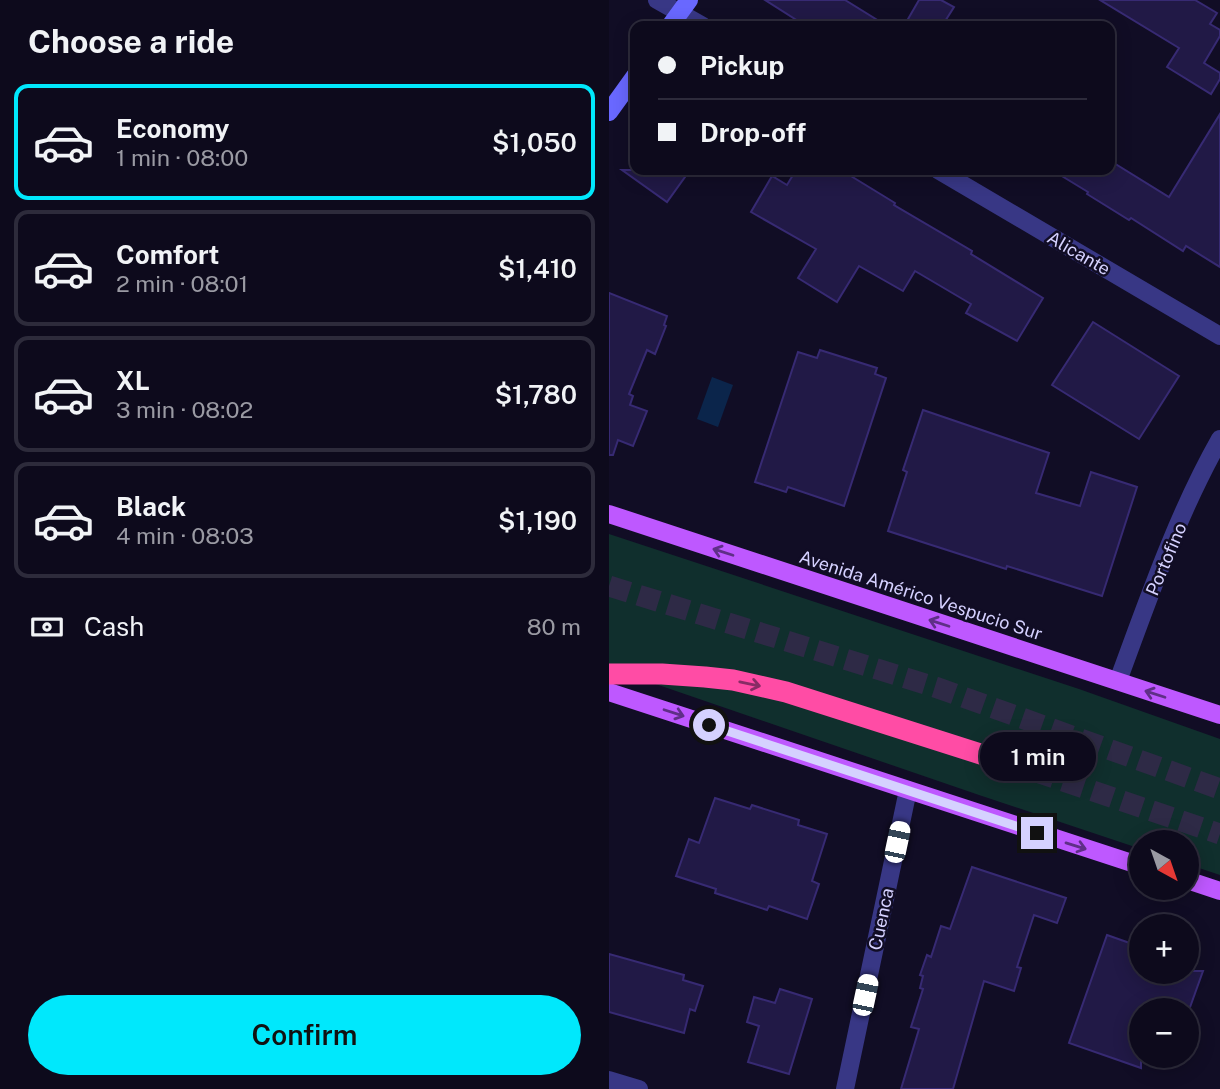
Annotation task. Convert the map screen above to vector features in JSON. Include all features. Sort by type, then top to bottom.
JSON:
[{"type":"highway","points":[[609,674],[715,678],[786,692],[1034,771]]},
{"type":"main road","name":"Avenida Américo Vespucio Sur","points":[[609,514],[1220,715]]},
{"type":"main road","points":[[609,692],[1129,862]]},
{"type":"main road","points":[[1199,884],[1220,891]]},
{"type":"street","points":[[657,0],[680,13]]},
{"type":"street","points":[[609,113],[630,83]]},
{"type":"street","name":"Alicante","points":[[947,175],[1220,335]]},
{"type":"street","name":"Portofino","points":[[1118,681],[1164,559],[1220,439]]},
{"type":"street","name":"Cuenca","points":[[845,1089],[908,790]]},
{"type":"street","points":[[609,1080],[639,1089]]},
{"type":"green space","points":[[609,534],[1079,689],[1220,739],[1220,875],[1199,868],[1199,830],[1129,830],[1129,845],[609,668]]},
{"type":"water","points":[[712,377],[733,385],[718,427],[697,419]]},
{"type":"building","points":[[765,0],[845,0],[879,21],[798,21]]},
{"type":"building","points":[[919,0],[941,0],[954,7],[945,21],[907,21]]},
{"type":"building","points":[[1100,0],[1195,0],[1217,13],[1210,24],[1220,30],[1220,36],[1204,63],[1220,73],[1220,79],[1211,94],[1167,67],[1179,48]]},
{"type":"building","points":[[1220,114],[1220,267],[1186,246],[1183,251],[1131,218],[1129,220],[1060,175],[1115,175],[1115,164],[1169,197]]},
{"type":"building","points":[[622,170],[630,170],[630,175],[686,175],[667,202]]},
{"type":"building","points":[[793,175],[849,175],[1043,298],[1017,341],[966,313],[971,304],[915,271],[903,291],[859,266],[837,302],[798,278],[816,249],[751,212],[772,176],[787,185]]},
{"type":"building","points":[[609,293],[667,316],[655,354],[647,350],[629,394],[633,396],[630,405],[647,411],[633,446],[618,440],[613,455],[609,455]]},
{"type":"building","points":[[1093,322],[1179,376],[1139,439],[1052,385]]},
{"type":"building","points":[[820,350],[877,368],[875,374],[886,378],[844,506],[788,487],[786,492],[755,482],[798,352],[817,358]]},
{"type":"building","points":[[923,410],[1049,453],[1036,493],[1080,506],[1091,472],[1137,487],[1102,596],[888,531],[907,472],[903,470]]},
{"type":"building","points":[[715,798],[750,809],[752,805],[799,820],[798,825],[827,834],[812,881],[819,884],[807,919],[769,906],[767,910],[715,893],[716,889],[676,876],[689,839],[699,843]]},
{"type":"building","points":[[972,867],[1066,898],[1057,923],[1034,915],[1017,967],[1021,968],[1014,991],[984,981],[953,1089],[901,1089],[919,1029],[911,1027],[923,989],[920,988],[923,976],[920,975],[927,955],[931,957],[941,926],[950,929]]},
{"type":"building","points":[[1107,935],[1129,943],[1129,984],[1198,984],[1193,998],[1129,998],[1129,1064],[1069,1043]]},
{"type":"building","points":[[609,954],[684,975],[683,980],[703,986],[695,1011],[690,1009],[684,1033],[609,1012]]},
{"type":"building","points":[[780,989],[812,999],[789,1074],[748,1062],[759,1026],[747,1022],[754,997],[775,1003]]},
{"type":"tunnel","points":[[609,586],[935,687],[1220,789]]},
{"type":"tunnel","points":[[1034,771],[1220,834]]},
{"type":"route","points":[[709,725],[1037,833]]}]
